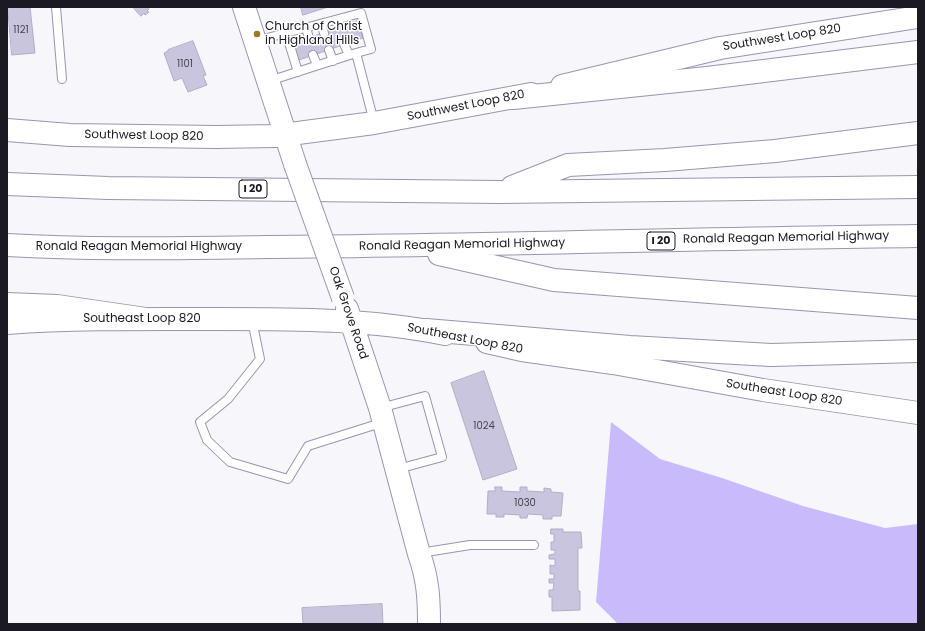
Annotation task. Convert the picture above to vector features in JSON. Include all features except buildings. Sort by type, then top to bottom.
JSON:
[{"type":"main road","name":"Oak Grove Road","points":[[244,7],[295,164],[343,298],[382,415],[419,554],[426,573],[429,600],[429,624]]},
{"type":"main road","name":"Southwest Loop 820","points":[[7,130],[70,135],[140,137],[275,136],[374,123],[513,98],[720,48],[918,17]]},
{"type":"main road","points":[[513,98],[707,78],[918,52]]},
{"type":"main road","points":[[500,192],[568,165],[665,160],[774,151],[918,133]]},
{"type":"main road","name":"I 20","points":[[7,184],[108,188],[500,192],[918,187]]},
{"type":"main road","name":"Ronald Reagan Memorial Highway","points":[[7,245],[66,248],[404,247],[918,236]]},
{"type":"main road","points":[[404,247],[554,280],[918,308]]},
{"type":"main road","points":[[7,304],[57,306],[146,319]]},
{"type":"main road","name":"Southeast Loop 820","points":[[7,323],[44,320],[146,319],[252,319],[364,322],[426,330],[522,350],[613,363],[755,389],[918,413]]},
{"type":"main road","points":[[426,330],[630,347],[756,354],[918,352]]},
{"type":"lane","points":[[56,7],[62,79]]},
{"type":"lane","points":[[255,42],[321,24],[338,24],[361,13],[371,49],[268,81]]},
{"type":"lane","points":[[321,24],[324,33]]},
{"type":"lane","points":[[306,28],[309,38]]},
{"type":"lane","points":[[286,33],[298,72]]},
{"type":"lane","points":[[344,44],[352,54],[374,123]]},
{"type":"lane","points":[[329,50],[333,61]]},
{"type":"lane","points":[[313,55],[317,65]]},
{"type":"lane","points":[[252,319],[260,359],[228,398],[200,422],[207,440],[230,462],[288,479],[308,446],[425,396],[442,457],[397,469]]},
{"type":"lane","points":[[419,554],[470,544],[534,545]]},
{"type":"shaded area","points":[[611,422],[660,459],[722,478],[803,506],[885,528],[918,524],[918,624],[618,624],[596,602]]},
{"type":"place","name":"Church of Christ in Highland Hills","points":[[257,34]]}]
